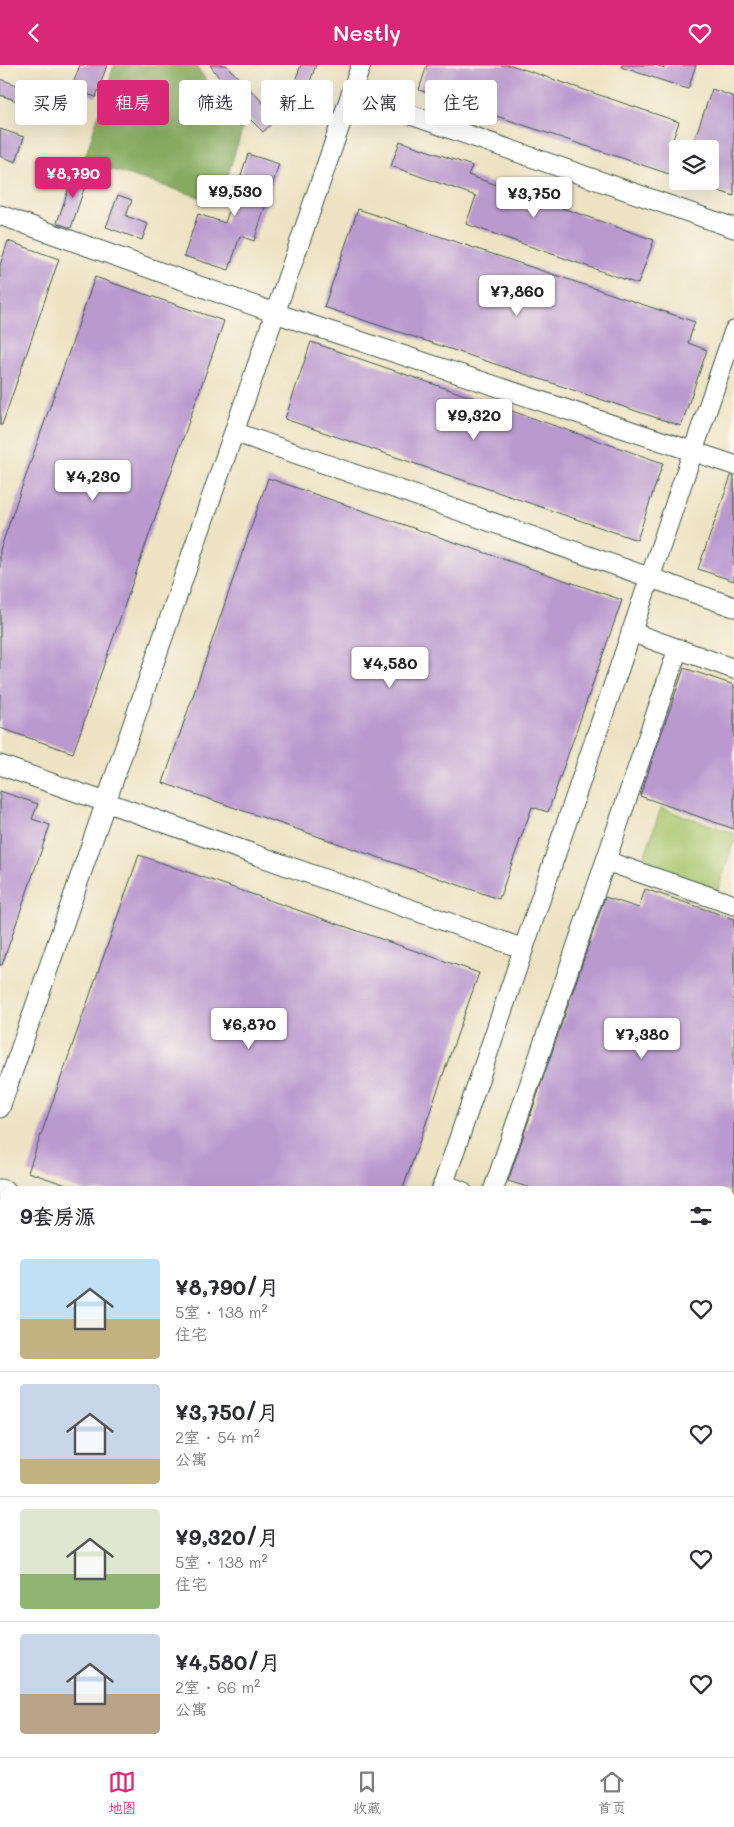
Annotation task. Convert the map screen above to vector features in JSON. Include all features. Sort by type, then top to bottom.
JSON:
[{"type":"street","points":[[356,80],[361,65]]},
{"type":"street","points":[[415,116],[734,228]]},
{"type":"street","points":[[0,1108],[343,117]]},
{"type":"street","points":[[0,215],[275,313],[734,465]]},
{"type":"street","points":[[443,1186],[734,331]]},
{"type":"street","points":[[234,433],[734,607]]},
{"type":"street","points":[[631,633],[734,669]]},
{"type":"street","points":[[495,1186],[678,649]]},
{"type":"street","points":[[0,765],[524,949]]},
{"type":"street","points":[[606,861],[734,905]]},
{"type":"green space","points":[[114,65],[196,65],[206,80],[179,80],[179,125],[244,125],[219,203],[84,161],[97,119],[97,125],[169,125],[169,80],[109,80]]},
{"type":"green space","points":[[661,808],[734,833],[734,841],[717,892],[641,867]]},
{"type":"building","points":[[80,65],[107,65],[102,80],[97,80],[96,97],[87,94],[87,80],[74,80]]},
{"type":"building","points":[[210,65],[226,65],[241,80],[221,80]]},
{"type":"building","points":[[301,65],[316,65],[311,80],[295,80]]},
{"type":"building","points":[[427,65],[511,65],[679,122],[673,140],[669,140],[669,174],[497,116],[497,80],[425,80],[425,92],[419,90]]},
{"type":"building","points":[[622,65],[655,65],[665,68],[666,65],[696,65],[688,89],[621,67]]},
{"type":"building","points":[[0,79],[15,84],[15,100],[0,95]]},
{"type":"building","points":[[712,89],[734,97],[734,196],[716,190],[719,190],[719,140],[694,140]]},
{"type":"building","points":[[251,90],[261,101],[261,125],[270,125],[263,132],[251,120]]},
{"type":"building","points":[[0,129],[24,137],[16,162],[0,156]]},
{"type":"building","points":[[400,141],[472,166],[468,175],[654,240],[638,284],[466,224],[476,196],[391,166]]},
{"type":"building","points":[[248,154],[279,164],[254,241],[240,236],[229,270],[184,256],[198,214],[225,223]]},
{"type":"building","points":[[75,170],[89,174],[71,228],[57,223]]},
{"type":"building","points":[[118,195],[132,200],[126,216],[148,224],[142,240],[106,227]]},
{"type":"building","points":[[358,209],[695,322],[688,343],[707,350],[681,426],[324,307]]},
{"type":"building","points":[[8,241],[59,259],[2,425],[0,425],[0,265]]},
{"type":"building","points":[[95,277],[224,321],[73,753],[0,728],[0,550]]},
{"type":"building","points":[[311,342],[663,463],[637,540],[285,419]]},
{"type":"building","points":[[731,476],[734,476],[734,581],[698,569]]},
{"type":"building","points":[[268,478],[622,600],[548,812],[532,807],[499,899],[163,783]]},
{"type":"building","points":[[684,668],[734,685],[734,829],[640,796]]},
{"type":"building","points":[[0,791],[38,804],[32,819],[50,825],[2,965],[0,965]]},
{"type":"building","points":[[139,855],[479,973],[404,1186],[69,1186],[28,1172]]},
{"type":"building","points":[[645,889],[734,919],[734,1186],[524,1186],[508,1181],[605,897],[639,908]]}]
